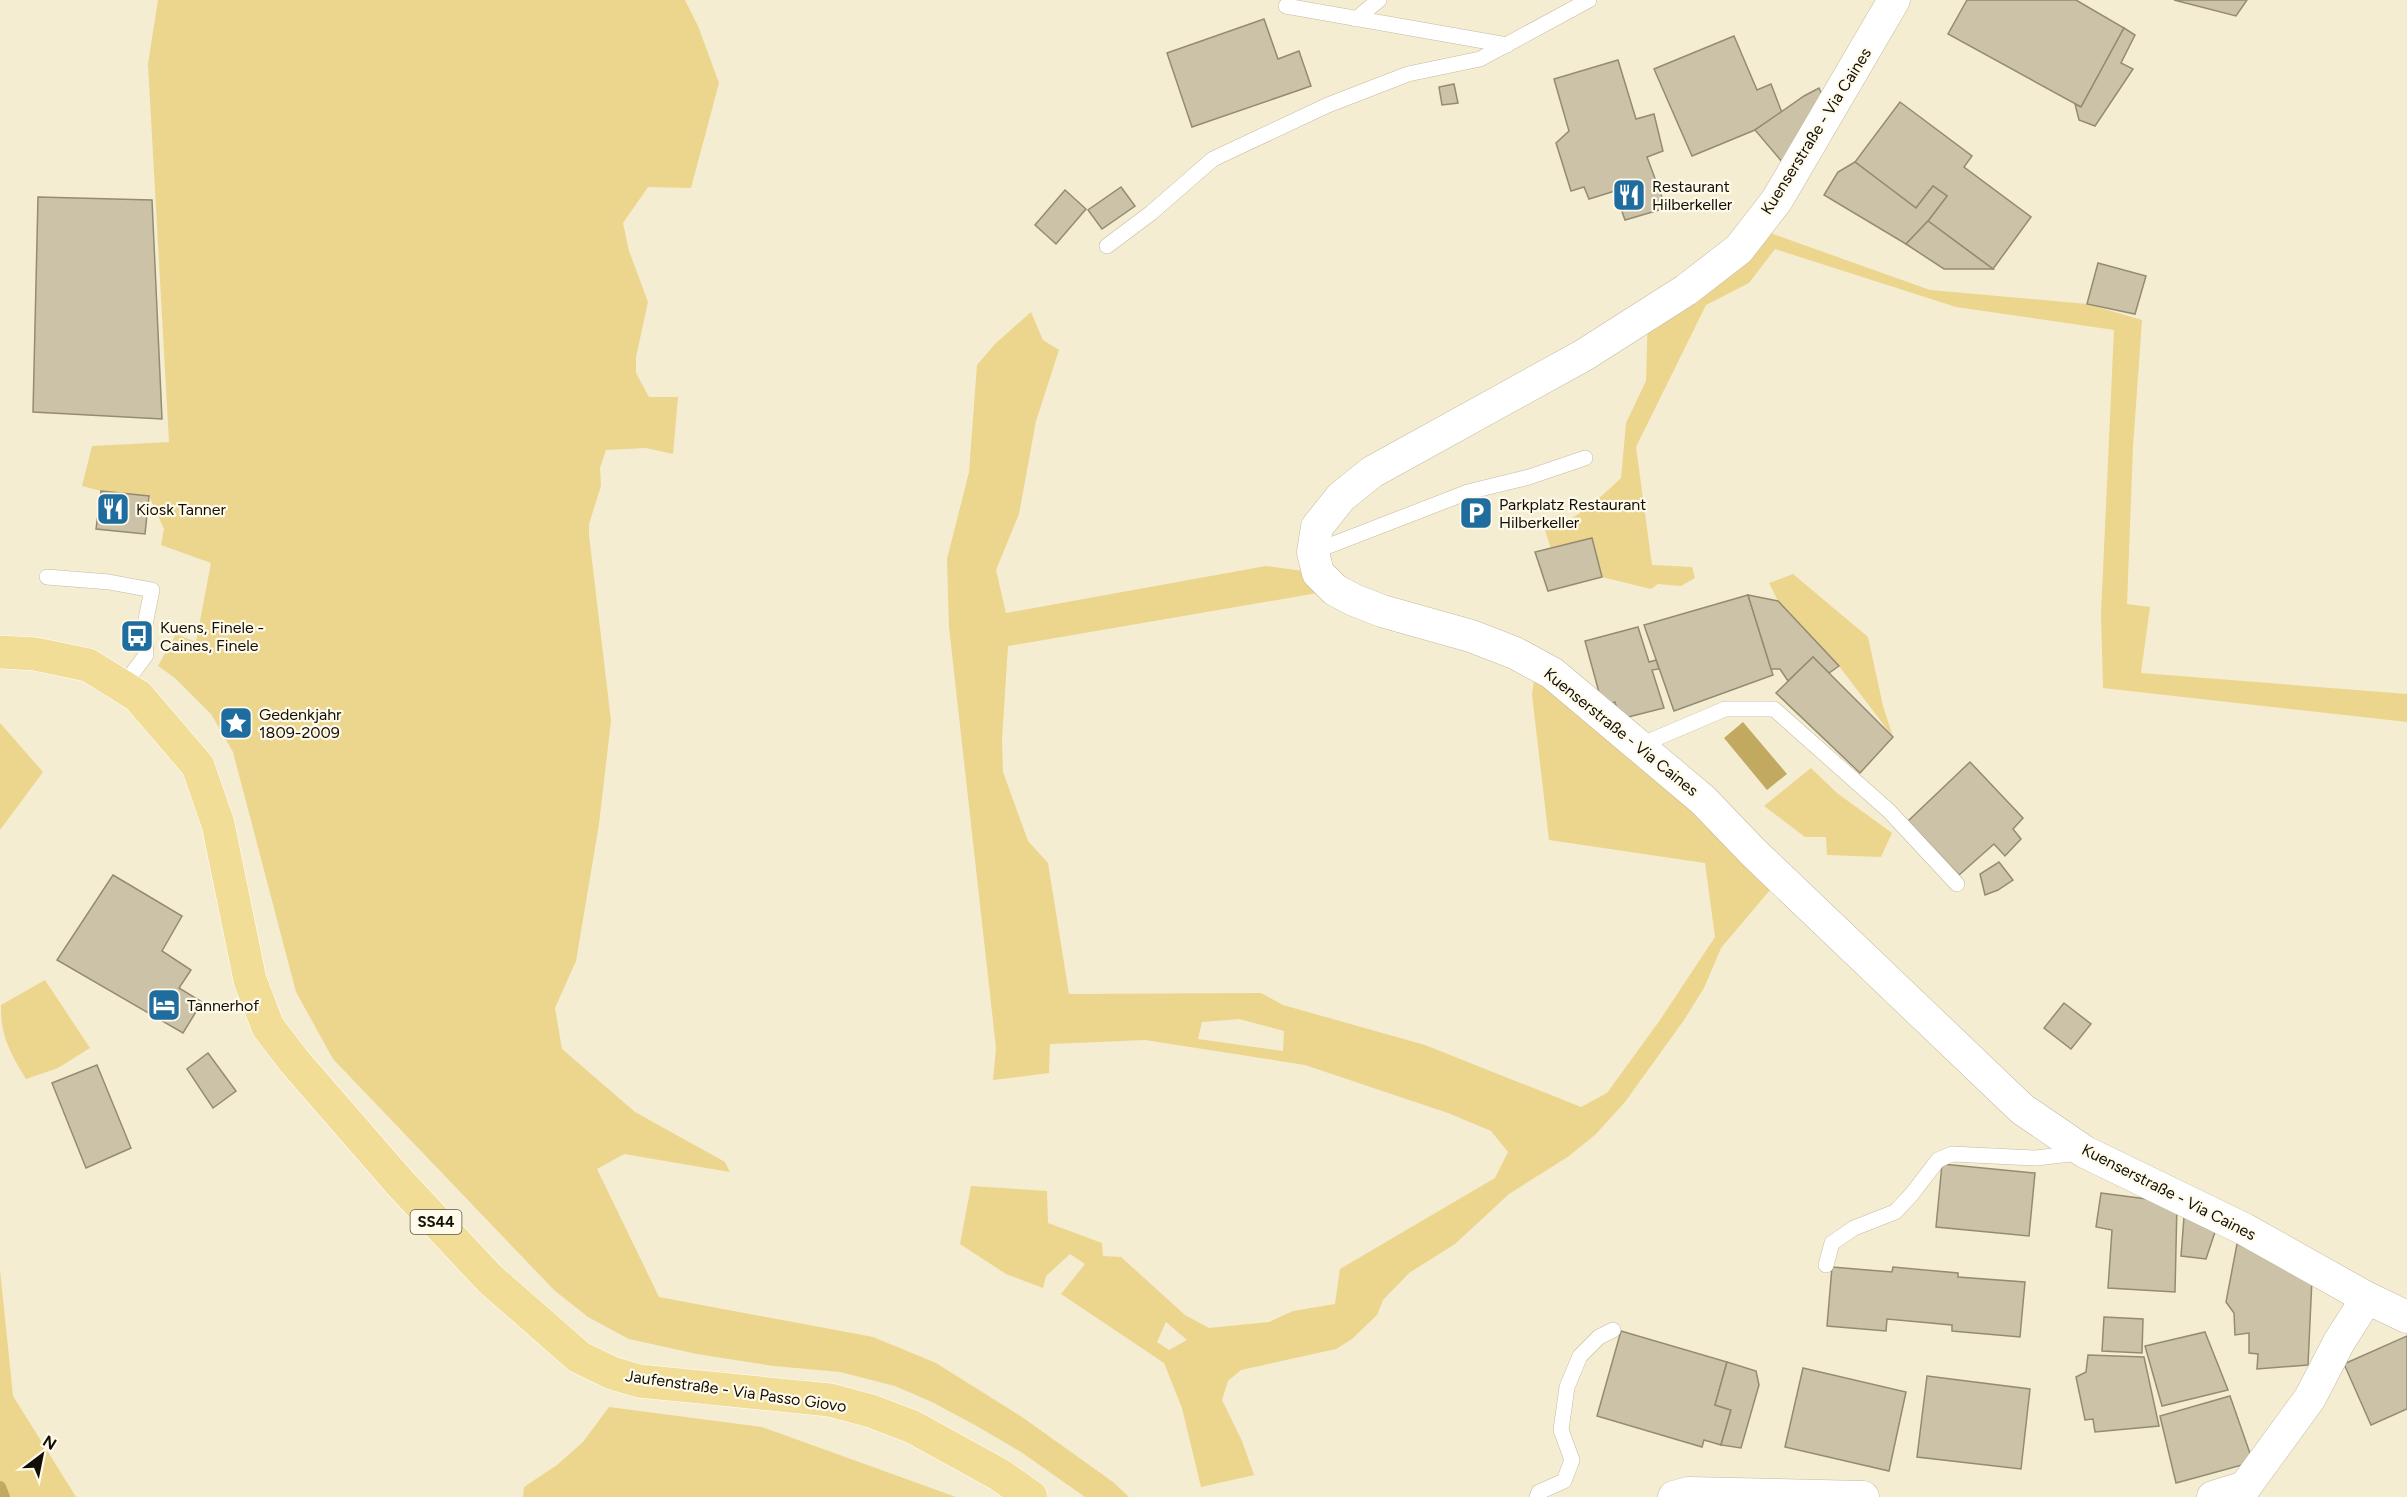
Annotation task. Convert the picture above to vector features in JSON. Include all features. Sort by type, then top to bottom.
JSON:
[{"type":"main road","name":"Jaufenstraße - Via Passo Giovo","points":[[0,652],[35,654],[88,665],[138,696],[198,766],[218,824],[250,980],[268,1027],[392,1175],[490,1279],[579,1357],[612,1373],[639,1381],[830,1400],[871,1411],[913,1427],[1000,1475],[1030,1497]]},
{"type":"street","name":"Kuenserstraße - Via Caines","points":[[1894,0],[1777,200],[1739,249],[1686,290],[1584,355],[1372,472],[1341,497],[1317,527],[1313,552],[1318,573],[1335,590],[1354,600],[1382,611],[1471,636],[1515,653],[1552,673],[1703,800],[1754,852],[2022,1109],[2085,1152],[2244,1228],[2367,1298],[2407,1317]]},
{"type":"street","points":[[2214,1497],[2245,1487],[2310,1398],[2339,1342],[2367,1298]]},
{"type":"street","points":[[1674,1497],[1688,1493],[1863,1497]]},
{"type":"lane","points":[[1356,19],[1379,0]]},
{"type":"lane","points":[[1107,246],[1151,213],[1213,159],[1328,105],[1408,74],[1480,59],[1588,0]]},
{"type":"lane","points":[[1286,6],[1507,45]]},
{"type":"lane","points":[[1313,552],[1468,492],[1529,477],[1586,458]]},
{"type":"lane","points":[[47,577],[110,582],[152,590],[144,629],[146,655],[123,686]]},
{"type":"lane","points":[[1638,746],[1725,709],[1774,709],[1889,811],[1958,884]]},
{"type":"lane","points":[[1826,1265],[1832,1243],[1854,1228],[1895,1212],[1938,1160],[1952,1154],[2036,1158],[2085,1152]]},
{"type":"lane","points":[[1537,1497],[1539,1491],[1564,1481],[1572,1460],[1561,1430],[1567,1387],[1580,1356],[1599,1337],[1613,1330]]},
{"type":"shaded area","points":[[158,0],[685,0],[698,26],[719,83],[691,188],[648,187],[623,223],[629,251],[648,302],[636,357],[636,373],[649,397],[678,397],[673,454],[646,448],[606,450],[600,468],[601,486],[589,524],[589,535],[611,721],[599,824],[576,961],[555,1008],[562,1049],[635,1112],[725,1162],[730,1172],[624,1154],[597,1169],[659,1297],[873,1337],[936,1363],[1022,1417],[1113,1482],[1129,1497],[1085,1497],[1021,1452],[975,1425],[932,1402],[895,1386],[840,1372],[774,1366],[697,1354],[629,1339],[588,1317],[554,1290],[333,1059],[296,992],[233,752],[211,714],[175,678],[158,666],[176,634],[196,642],[211,563],[161,545],[164,529],[149,496],[101,491],[82,486],[92,446],[169,442],[148,64]]},
{"type":"shaded area","points":[[1758,223],[1773,234],[1930,290],[2087,304],[2142,320],[2133,447],[2127,604],[2150,607],[2141,673],[2407,694],[2407,722],[2103,688],[2101,614],[2114,330],[1956,307],[1775,249],[1749,283],[1706,305],[1636,447],[1652,565],[1692,567],[1695,578],[1681,586],[1658,584],[1651,589],[1602,577],[1592,538],[1551,549],[1545,530],[1576,516],[1621,478],[1626,423],[1646,381],[1648,314]]},
{"type":"shaded area","points":[[1031,312],[1043,340],[1059,350],[1036,421],[1019,514],[996,570],[1006,613],[1266,566],[1318,573],[1335,590],[1008,646],[1002,740],[1003,772],[1028,841],[1048,863],[1069,994],[1261,993],[1283,1005],[1425,1045],[1581,1107],[1607,1093],[1660,1020],[1715,937],[1705,863],[1549,840],[1532,695],[1536,664],[1753,852],[1770,890],[1721,948],[1704,988],[1684,1020],[1625,1102],[1596,1134],[1569,1156],[1509,1194],[1455,1244],[1409,1273],[1383,1300],[1377,1315],[1352,1339],[1336,1349],[1241,1370],[1228,1381],[1222,1400],[1242,1441],[1254,1475],[1201,1487],[1182,1408],[1164,1363],[1061,1294],[1085,1264],[1070,1254],[1046,1276],[1043,1288],[1006,1274],[960,1244],[971,1186],[1047,1191],[1048,1223],[1102,1243],[1103,1256],[1121,1257],[1185,1315],[1209,1328],[1269,1322],[1293,1311],[1335,1304],[1340,1269],[1495,1178],[1508,1152],[1491,1131],[1448,1113],[1305,1065],[1145,1040],[1050,1044],[1049,1073],[993,1080],[996,1048],[949,627],[947,559],[969,472],[977,365],[995,344]],"holes":[[[1239,1019],[1284,1031],[1283,1051],[1198,1039],[1202,1022]],[[1166,1322],[1187,1340],[1169,1350],[1157,1342]]]},
{"type":"shaded area","points":[[1793,574],[1868,637],[1883,706],[1893,737],[1839,666],[1778,601],[1769,583]]},
{"type":"shaded area","points":[[1743,722],[1787,774],[1767,790],[1724,738]]},
{"type":"shaded area","points":[[0,723],[43,772],[0,830]]},
{"type":"shaded area","points":[[1811,768],[1837,793],[1892,833],[1881,857],[1827,855],[1826,837],[1805,837],[1764,806]]},
{"type":"shaded area","points":[[45,980],[90,1048],[58,1068],[26,1079],[11,1053],[2,1026],[1,1005]]},
{"type":"shaded area","points":[[0,1270],[13,1396],[76,1497],[0,1497]]},
{"type":"shaded area","points":[[609,1407],[762,1427],[956,1497],[523,1497],[524,1487],[557,1465],[583,1442]]},
{"type":"building","points":[[1967,0],[2076,0],[2124,28],[2081,107],[1948,34]]},
{"type":"building","points":[[2174,0],[2247,0],[2236,16]]},
{"type":"building","points":[[1264,19],[1278,59],[1299,51],[1311,86],[1192,127],[1167,53]]},
{"type":"building","points":[[2124,28],[2135,35],[2121,63],[2133,69],[2095,126],[2079,120],[2075,104],[2081,107]]},
{"type":"building","points":[[1734,36],[1757,90],[1771,84],[1782,113],[1755,130],[1692,156],[1654,69]]},
{"type":"building","points":[[1618,60],[1636,119],[1654,114],[1663,151],[1647,157],[1666,208],[1625,220],[1615,191],[1589,199],[1584,187],[1571,191],[1556,143],[1569,131],[1554,79]]},
{"type":"building","points":[[1454,84],[1458,103],[1442,105],[1439,87]]},
{"type":"building","points":[[1819,88],[1823,97],[1783,163],[1755,130]]},
{"type":"building","points":[[1900,102],[1972,156],[1964,167],[2031,217],[1993,269],[1928,221],[1947,196],[1933,186],[1916,208],[1855,162]]},
{"type":"building","points":[[1855,162],[1916,208],[1933,186],[1947,196],[1906,244],[1824,195],[1838,172]]},
{"type":"building","points":[[1121,187],[1135,206],[1102,229],[1088,210]]},
{"type":"building","points":[[1065,190],[1086,209],[1056,244],[1035,225]]},
{"type":"building","points":[[38,197],[152,200],[162,419],[33,412]]},
{"type":"building","points":[[1928,221],[1993,269],[1944,269],[1906,244]]},
{"type":"building","points":[[2098,263],[2146,276],[2135,314],[2087,304]]},
{"type":"building","points":[[101,491],[149,496],[145,534],[96,529]]},
{"type":"building","points":[[1592,538],[1602,577],[1548,591],[1535,552]]},
{"type":"building","points":[[1748,595],[1773,675],[1674,711],[1644,625]]},
{"type":"building","points":[[1748,595],[1778,601],[1839,666],[1829,673],[1813,657],[1788,681],[1780,669],[1771,669]]},
{"type":"building","points":[[1638,627],[1649,662],[1656,660],[1659,669],[1652,670],[1664,708],[1620,719],[1615,702],[1603,707],[1585,641]]},
{"type":"building","points":[[1813,657],[1893,737],[1860,773],[1776,693]]},
{"type":"building","points":[[1970,762],[2023,818],[2013,829],[2021,839],[2005,856],[1994,844],[1959,875],[1908,821]]},
{"type":"building","points":[[1999,862],[2013,880],[1985,895],[1980,874]]},
{"type":"building","points":[[113,875],[182,916],[162,951],[191,970],[179,988],[202,1002],[183,1033],[57,960]]},
{"type":"building","points":[[2064,1003],[2091,1024],[2071,1049],[2044,1028]]},
{"type":"building","points":[[208,1053],[236,1091],[213,1108],[187,1069]]},
{"type":"building","points":[[97,1065],[131,1148],[86,1168],[52,1083]]},
{"type":"building","points":[[1942,1164],[2035,1173],[2029,1236],[1936,1227]]},
{"type":"building","points":[[2101,1193],[2177,1203],[2175,1292],[2108,1288],[2112,1230],[2096,1227]]},
{"type":"building","points":[[2184,1217],[2215,1232],[2206,1259],[2181,1256]]},
{"type":"building","points":[[2237,1244],[2270,1255],[2312,1279],[2308,1365],[2257,1369],[2258,1354],[2249,1353],[2249,1333],[2235,1335],[2234,1313],[2226,1302]]},
{"type":"building","points":[[1832,1267],[1892,1272],[1893,1267],[1958,1273],[1958,1277],[2025,1282],[2020,1337],[1952,1331],[1952,1325],[1887,1319],[1886,1331],[1827,1326]]},
{"type":"building","points":[[2104,1317],[2143,1319],[2142,1353],[2102,1351]]},
{"type":"building","points":[[1621,1331],[1727,1362],[1715,1405],[1731,1410],[1721,1445],[1704,1440],[1702,1447],[1597,1416]]},
{"type":"building","points":[[2205,1332],[2228,1390],[2162,1406],[2145,1346]]},
{"type":"building","points":[[2407,1336],[2407,1409],[2371,1425],[2344,1364]]},
{"type":"building","points":[[2088,1355],[2144,1357],[2159,1426],[2095,1432],[2093,1419],[2085,1420],[2076,1377],[2086,1372]]},
{"type":"building","points":[[1727,1362],[1756,1371],[1759,1385],[1741,1448],[1721,1445],[1731,1410],[1715,1405]]},
{"type":"building","points":[[1803,1368],[1906,1392],[1889,1471],[1785,1447]]},
{"type":"building","points":[[1927,1376],[2030,1389],[2021,1469],[1917,1457]]},
{"type":"building","points":[[2230,1396],[2253,1462],[2176,1483],[2160,1416]]},
{"type":"waterway","points":[[0,1487],[4,1497]]},
{"type":"place","name":"Restaurant Hilberkeller","points":[[1629,195]]},
{"type":"place","name":"Kiosk Tanner","points":[[113,509]]},
{"type":"place","name":"Parkplatz Restaurant Hilberkeller","points":[[1476,513]]},
{"type":"place","name":"Kuens, Finele - Caines, Finele","points":[[137,636]]},
{"type":"place","name":"Gedenkjahr 1809-2009","points":[[236,723]]},
{"type":"place","name":"Tannerhof","points":[[164,1005]]}]
